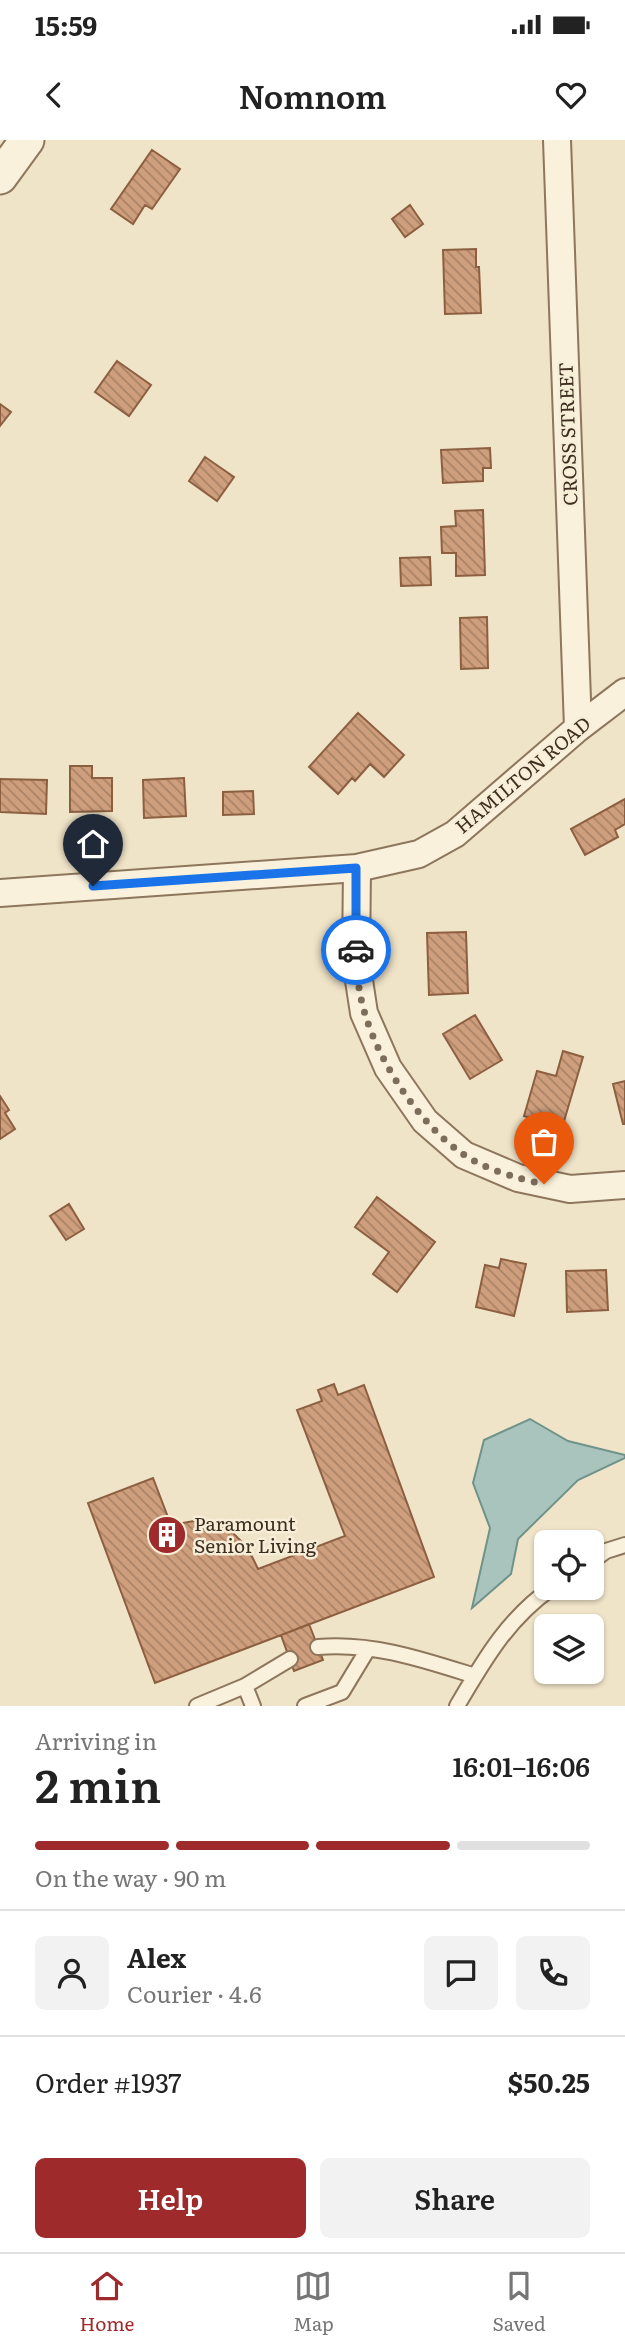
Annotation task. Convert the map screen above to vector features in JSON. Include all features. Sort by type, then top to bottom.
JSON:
[{"type":"street","points":[[0,177],[27,140]]},
{"type":"street","name":"CROSS STREET","points":[[557,140],[578,728]]},
{"type":"street","name":"HAMILTON ROAD","points":[[0,892],[356,868],[419,854],[455,834],[578,728],[625,692]]},
{"type":"street","points":[[356,868],[356,961],[364,1013],[388,1068],[425,1121],[464,1155],[517,1178],[570,1189],[625,1185]]},
{"type":"lane","points":[[604,1552],[625,1545]]},
{"type":"lane","points":[[457,1706],[491,1647],[517,1616],[537,1600]]},
{"type":"lane","points":[[318,1647],[341,1645],[404,1654],[475,1676]]},
{"type":"lane","points":[[305,1706],[342,1692],[368,1649]]},
{"type":"lane","points":[[197,1706],[245,1686],[290,1658]]},
{"type":"lane","points":[[245,1686],[253,1706]]},
{"type":"water","points":[[530,1419],[568,1441],[625,1455],[625,1458],[578,1480],[518,1539],[511,1574],[472,1608],[490,1528],[473,1483],[484,1440]]},
{"type":"building","points":[[152,150],[180,169],[152,209],[145,205],[133,224],[111,209]]},
{"type":"building","points":[[410,205],[423,224],[405,237],[392,219]]},
{"type":"building","points":[[476,249],[481,313],[445,314],[443,250]]},
{"type":"building","points":[[117,361],[151,385],[129,416],[95,392]]},
{"type":"building","points":[[0,404],[11,412],[0,426]]},
{"type":"building","points":[[490,448],[491,468],[483,468],[483,481],[443,483],[441,450]]},
{"type":"building","points":[[205,457],[234,477],[217,501],[189,481]]},
{"type":"building","points":[[483,510],[485,575],[456,576],[456,553],[442,553],[441,527],[456,526],[455,511]]},
{"type":"building","points":[[430,557],[431,585],[401,586],[400,558]]},
{"type":"building","points":[[487,617],[488,668],[461,669],[460,618]]},
{"type":"building","points":[[358,713],[404,755],[384,777],[370,764],[355,781],[352,778],[338,794],[309,767]]},
{"type":"building","points":[[70,766],[92,766],[92,778],[112,778],[112,811],[70,812]]},
{"type":"building","points":[[184,778],[186,816],[144,818],[143,780]]},
{"type":"building","points":[[0,779],[47,780],[46,814],[0,812]]},
{"type":"building","points":[[253,791],[254,814],[223,815],[223,792]]},
{"type":"building","points":[[625,799],[625,824],[615,830],[618,837],[585,855],[571,829]]},
{"type":"building","points":[[466,932],[468,993],[429,995],[427,933]]},
{"type":"building","points":[[475,1015],[502,1060],[470,1079],[443,1034]]},
{"type":"building","points":[[563,1051],[583,1057],[562,1128],[524,1116],[537,1071],[556,1076]]},
{"type":"building","points":[[625,1081],[625,1124],[623,1124],[613,1084]]},
{"type":"building","points":[[0,1096],[9,1110],[5,1113],[15,1129],[0,1139]]},
{"type":"building","points":[[377,1197],[435,1242],[397,1292],[373,1274],[389,1252],[355,1227]]},
{"type":"building","points":[[69,1204],[84,1229],[66,1240],[50,1216]]},
{"type":"building","points":[[501,1259],[526,1264],[514,1316],[476,1307],[485,1265],[499,1268]]},
{"type":"building","points":[[606,1270],[608,1310],[567,1312],[566,1271]]},
{"type":"building","name":"Paramount Senior Living","points":[[334,1384],[338,1395],[364,1385],[434,1577],[155,1683],[88,1503],[153,1478],[171,1525],[194,1521],[214,1523],[233,1533],[248,1548],[258,1569],[345,1536],[297,1410],[322,1401],[318,1390]]},
{"type":"building","points":[[309,1624],[323,1660],[294,1671],[281,1635]]},
{"type":"way so far","points":[[356,950],[364,1013],[388,1068],[425,1121],[464,1155],[517,1178],[544,1184]]},
{"type":"place","name":"Paramount Senior Living","points":[[167,1535]]},
{"type":"route","points":[[93,886],[356,868],[356,950]]}]
